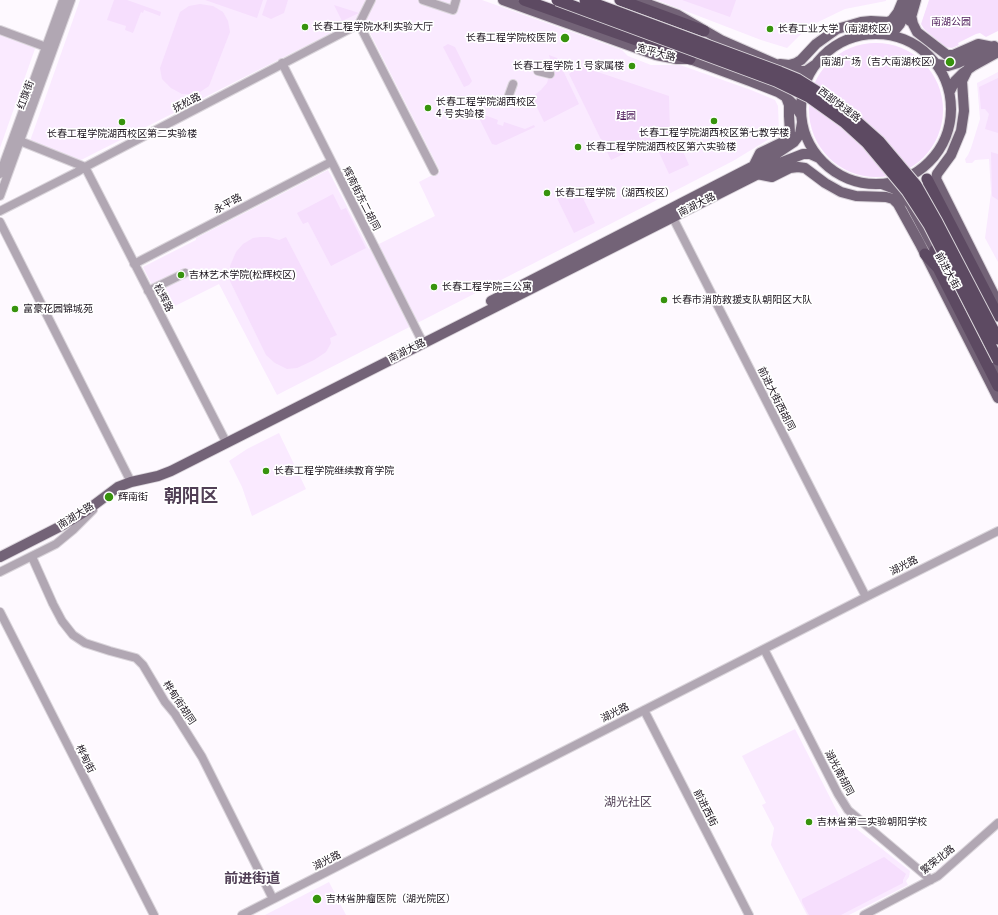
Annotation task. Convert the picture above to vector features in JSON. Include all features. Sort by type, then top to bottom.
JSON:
[{"type":"highway","points":[[524,0],[555,5],[670,53],[690,59]]},
{"type":"highway","name":"西部快速路","points":[[585,0],[780,72],[796,79],[832,101],[847,113],[878,141],[916,185],[998,339]]},
{"type":"highway","points":[[620,0],[704,31]]},
{"type":"highway","name":"西部快速路","points":[[555,5],[776,81],[809,97],[844,122],[867,143],[911,196],[932,232],[998,360]]},
{"type":"highway","points":[[927,179],[998,316]]},
{"type":"highway","points":[[930,252],[998,386]]},
{"type":"main road","name":"宽平大路","points":[[503,0],[656,55],[677,59],[690,59],[771,89],[786,97],[795,106],[802,119]]},
{"type":"main road","points":[[637,0],[678,14],[721,40],[775,64],[796,71],[811,68],[835,47],[864,35],[883,34],[902,38],[916,45],[937,64],[950,91],[952,111],[950,126],[945,141],[931,161],[912,176],[898,182],[878,184],[858,182],[844,177],[830,169],[819,158],[806,138],[802,119],[803,91],[809,76],[817,63]]},
{"type":"main road","points":[[775,64],[788,65],[796,63],[801,60],[825,36],[837,29],[861,22],[888,22],[892,20],[898,12],[903,0]]},
{"type":"main road","points":[[883,34],[895,30],[900,24],[910,0]]},
{"type":"main road","points":[[916,0],[911,15],[910,27],[911,37],[916,45]]},
{"type":"main road","points":[[911,15],[917,32],[947,55],[953,55],[978,44],[996,48]]},
{"type":"main road","points":[[937,64],[948,66],[996,48]]},
{"type":"main road","points":[[950,91],[955,81],[996,48]]},
{"type":"main road","points":[[968,69],[962,81],[964,111],[961,131],[951,155],[937,174],[936,179],[998,303]]},
{"type":"main road","points":[[786,97],[790,105],[789,136],[785,141],[760,153],[755,170],[772,177],[790,168],[805,168],[825,184],[841,192],[856,196],[886,197],[893,199],[900,207]]},
{"type":"main road","name":"南湖大路","points":[[755,170],[794,142],[800,134],[802,119]]},
{"type":"main road","name":"南湖大路","points":[[0,551],[65,518],[118,481],[158,476],[171,471],[422,340],[755,170],[803,154],[810,154],[819,158]]},
{"type":"main road","name":"前进大街","points":[[931,161],[927,179],[931,200],[998,330]]},
{"type":"main road","name":"前进大街","points":[[878,184],[900,207],[930,252],[956,287],[998,371]]},
{"type":"main road","name":"前进大街","points":[[878,184],[894,189],[910,204],[930,252],[998,398]]},
{"type":"main road","name":"南湖大路","points":[[0,558],[63,525],[86,511],[129,479],[166,467],[422,340]]},
{"type":"street","name":"红旗街","points":[[0,174],[63,0]]},
{"type":"street","name":"红旗街","points":[[0,196],[71,0]]},
{"type":"street","points":[[371,0],[359,24],[434,171]]},
{"type":"street","points":[[423,0],[453,10],[456,0]]},
{"type":"street","name":"抚松路","points":[[0,211],[359,24]]},
{"type":"street","points":[[0,30],[46,47]]},
{"type":"street","name":"辉南街东二胡同","points":[[282,63],[331,162],[333,171],[422,340]]},
{"type":"street","points":[[538,71],[550,74]]},
{"type":"street","points":[[509,95],[513,84]]},
{"type":"street","points":[[20,141],[85,167]]},
{"type":"street","name":"永平路","points":[[134,264],[331,162]]},
{"type":"street","name":"松辉路","points":[[85,167],[224,438]]},
{"type":"street","name":"前进大街西胡同","points":[[671,213],[866,597]]},
{"type":"street","points":[[0,222],[129,479]]},
{"type":"street","points":[[148,291],[185,273]]},
{"type":"street","points":[[0,572],[56,544],[73,530],[104,497]]},
{"type":"street","name":"湖光路","points":[[242,915],[998,531]]},
{"type":"street","name":"桦甸街胡同","points":[[32,557],[62,621],[74,636],[85,643],[110,652],[136,658],[143,665],[202,757],[273,899]]},
{"type":"street","name":"桦甸街","points":[[0,612],[154,915]]},
{"type":"street","name":"湖光南胡同","points":[[764,649],[838,794],[848,810],[931,880]]},
{"type":"street","name":"前进西街","points":[[644,710],[749,915]]},
{"type":"street","name":"繁荣北路","points":[[864,915],[931,880],[946,870],[998,823]]},
{"type":"shaded area","name":"长春工程学院（湖西校区）","points":[[80,0],[482,0],[622,50],[628,56],[651,65],[680,65],[775,100],[778,106],[779,131],[774,136],[733,161],[277,395],[219,284],[165,311],[143,267],[328,170],[369,249],[435,216],[419,182],[440,171],[366,25],[351,23],[81,160],[30,141]]},
{"type":"shaded area","name":"长春工业大学（南湖校区）","points":[[657,0],[886,1],[845,9],[816,23],[799,36],[787,48],[761,40]]},
{"type":"shaded area","points":[[0,33],[36,46],[0,148]]},
{"type":"shaded area","points":[[998,72],[998,262],[985,238],[991,193],[989,159],[975,160],[972,163],[966,163],[965,159],[971,148],[980,119],[977,83]]},
{"type":"shaded area","name":"长春工程学院继续教育学院","points":[[279,433],[306,489],[252,516],[242,487],[229,461],[247,449]]},
{"type":"shaded area","name":"吉林省第二实验朝阳学校","points":[[795,729],[839,815],[910,871],[909,877],[906,881],[908,885],[849,915],[807,915],[771,845],[774,828],[762,805],[766,803],[742,756]]},
{"type":"shaded area","name":"吉林省肿瘤医院（湖光院区）","points":[[329,882],[346,915],[265,915]]},
{"type":"green space","points":[[114,0],[127,0],[161,12],[160,16],[144,10],[143,13],[141,12],[133,33],[125,30],[126,26],[107,20]]},
{"type":"green space","points":[[205,0],[263,0],[257,18]]},
{"type":"green space","points":[[267,0],[288,0],[284,13],[271,19],[262,15]]},
{"type":"green space","points":[[682,0],[736,0],[730,17]]},
{"type":"green space","name":"南湖公园","points":[[929,0],[998,0],[998,31],[986,37],[980,33],[976,34],[958,43],[959,45],[952,48],[945,47],[924,29],[921,24]]},
{"type":"green space","points":[[200,4],[213,6],[223,12],[228,21],[230,32],[209,86],[200,92],[182,94],[171,88],[162,79],[160,68],[180,12],[189,6]]},
{"type":"green space","points":[[334,5],[359,13],[342,21]]},
{"type":"green space","points":[[883,43],[908,51],[919,58],[928,67],[938,84],[942,97],[942,123],[938,136],[928,153],[919,162],[902,172],[889,176],[869,177],[844,169],[833,162],[824,153],[814,136],[810,123],[809,103],[817,78],[824,67],[833,58],[850,48],[863,44]]},
{"type":"green space","points":[[448,44],[455,47],[472,81],[469,85],[464,87],[443,47]]},
{"type":"green space","points":[[549,55],[557,58],[579,104],[544,122],[532,97],[547,83],[552,66]]},
{"type":"green space","name":"跬园","points":[[580,66],[669,96],[670,132],[611,160],[569,74]]},
{"type":"green space","points":[[998,78],[998,133],[985,129],[989,114],[985,109],[981,109],[979,87]]},
{"type":"green space","points":[[476,112],[498,120],[497,124],[503,126],[504,122],[525,129],[534,125],[535,127],[496,145],[492,144]]},
{"type":"green space","points":[[678,140],[689,165],[669,174],[658,150]]},
{"type":"green space","points":[[991,152],[998,154],[998,200],[992,196]]},
{"type":"green space","points":[[578,188],[595,223],[574,233],[557,198]]},
{"type":"green space","points":[[333,194],[341,210],[346,208],[366,248],[331,266],[308,222],[303,224],[297,213]]},
{"type":"green space","points":[[269,237],[279,240],[286,237],[337,335],[330,338],[331,343],[326,352],[314,360],[297,368],[287,369],[275,363],[266,355],[230,281],[230,266],[236,252],[243,244],[253,238]]},
{"type":"green space","points":[[884,857],[906,874],[903,883],[841,915],[809,915],[802,902],[802,899]]},
{"type":"place","name":"长春工程学院水利实验大厅","points":[[305,27]]},
{"type":"place","name":"长春工业大学（南湖校区）","points":[[770,29]]},
{"type":"place","name":"长春工程学院校医院","points":[[565,38]]},
{"type":"place","name":"南湖广场（吉大南湖校区）","points":[[950,62]]},
{"type":"place","name":"长春工程学院 1 号家属楼","points":[[632,66]]},
{"type":"place","name":"长春工程学院湖西校区 4 号实验楼","points":[[428,108]]},
{"type":"place","name":"长春工程学院湖西校区第七教学楼","points":[[714,121]]},
{"type":"place","name":"长春工程学院湖西校区第二实验楼","points":[[122,122]]},
{"type":"place","name":"长春工程学院湖西校区第六实验楼","points":[[578,147]]},
{"type":"place","name":"长春工程学院（湖西校区）","points":[[547,193]]},
{"type":"place","name":"吉林艺术学院(松辉校区)","points":[[181,275]]},
{"type":"place","name":"长春工程学院三公寓","points":[[434,287]]},
{"type":"place","name":"长春市消防救援支队朝阳区大队","points":[[664,300]]},
{"type":"place","name":"富豪花园锦城苑","points":[[15,309]]},
{"type":"place","name":"长春工程学院继续教育学院","points":[[266,471]]},
{"type":"place","name":"辉南街","points":[[109,497]]},
{"type":"place","name":"吉林省第二实验朝阳学校","points":[[809,822]]},
{"type":"place","name":"吉林省肿瘤医院（湖光院区）","points":[[317,899]]},
{"type":"district","name":"朝阳区","points":[[191,497]]},
{"type":"district","name":"湖光社区","points":[[628,803]]},
{"type":"district","name":"前进街道","points":[[252,879]]}]
